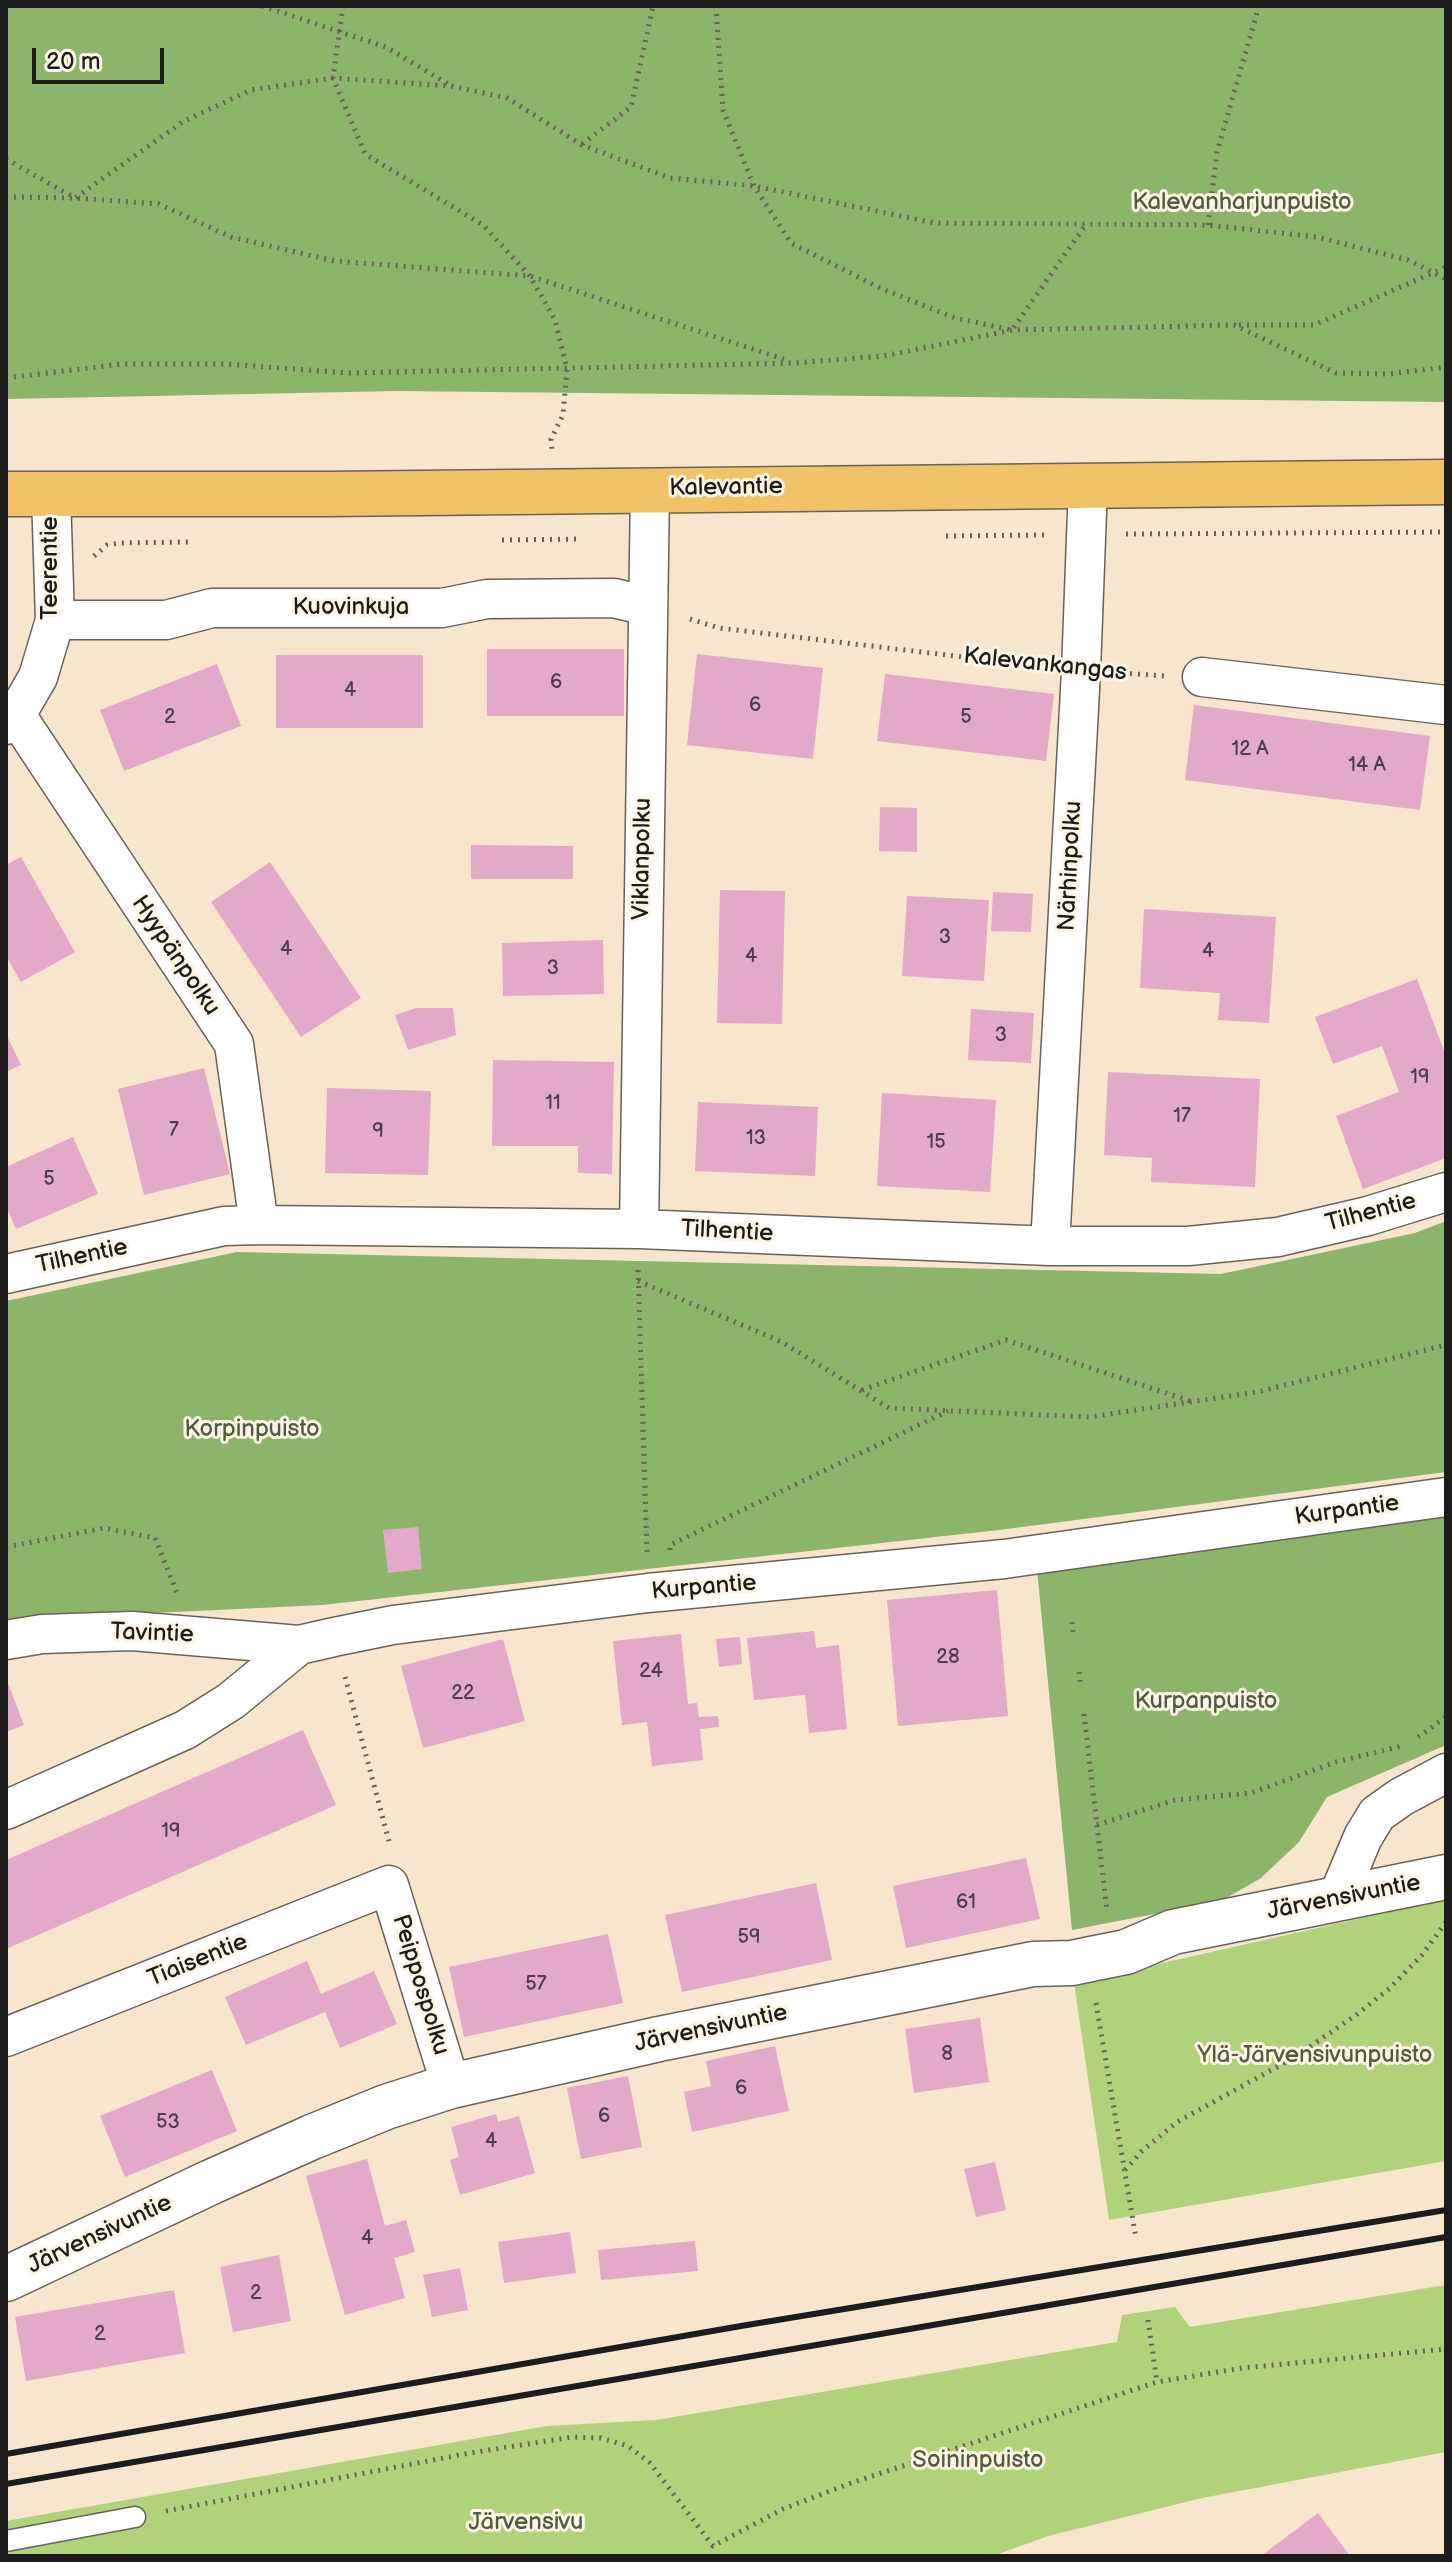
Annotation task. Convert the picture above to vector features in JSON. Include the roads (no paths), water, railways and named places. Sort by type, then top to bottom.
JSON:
[{"type":"main road","name":"Kalevantie","points":[[6,494],[464,493],[1446,482]]},
{"type":"street","name":"Närhinpolku","points":[[1050,1246],[1088,485]]},
{"type":"street","name":"Viklanpolku","points":[[639,1229],[650,489]]},
{"type":"street","name":"Teerentie","points":[[11,720],[38,677],[55,620],[51,494]]},
{"type":"street","name":"Kuovinkuja","points":[[55,620],[166,620],[212,608],[442,608],[487,599],[614,598],[647,606]]},
{"type":"street","points":[[1202,677],[1446,705]]},
{"type":"street","name":"Hyypänpolku","points":[[11,720],[234,1044],[259,1225]]},
{"type":"street","name":"Tilhentie","points":[[6,1274],[224,1226],[259,1225],[639,1229],[1050,1246],[1188,1246],[1278,1237],[1368,1216],[1446,1192]]},
{"type":"street","name":"Kurpantie","points":[[6,1810],[185,1730],[231,1701],[299,1645],[393,1625],[659,1592],[1004,1559],[1446,1497]]},
{"type":"street","name":"Tavintie","points":[[6,1640],[42,1634],[132,1631],[299,1645]]},
{"type":"street","points":[[1337,1899],[1363,1837],[1377,1814],[1446,1773]]},
{"type":"street","name":"Tiaisentie","points":[[6,2037],[390,1867]]},
{"type":"street","name":"Peippospolku","points":[[390,1867],[451,2086]]},
{"type":"street","name":"Järvensivuntie","points":[[6,2279],[312,2137],[386,2107],[451,2086],[659,2039],[1017,1967],[1126,1952],[1173,1932],[1446,1877]]},
{"type":"lane","points":[[6,2541],[135,2517]]},
{"type":"railway","points":[[6,2454],[741,2326],[1446,2210]]},
{"type":"railway","points":[[6,2484],[1446,2237]]},
{"type":"park label","name":"Kalevanharjunpuisto","points":[[1242,203]]},
{"type":"park label","name":"Korpinpuisto","points":[[252,1430]]},
{"type":"park label","name":"Kurpanpuisto","points":[[1206,1702]]},
{"type":"park label","name":"Ylä-Järvensivunpuisto","points":[[1315,2056]]},
{"type":"park label","name":"Soininpuisto","points":[[978,2461]]},
{"type":"park label","name":"Järvensivu","points":[[526,2523]]}]
